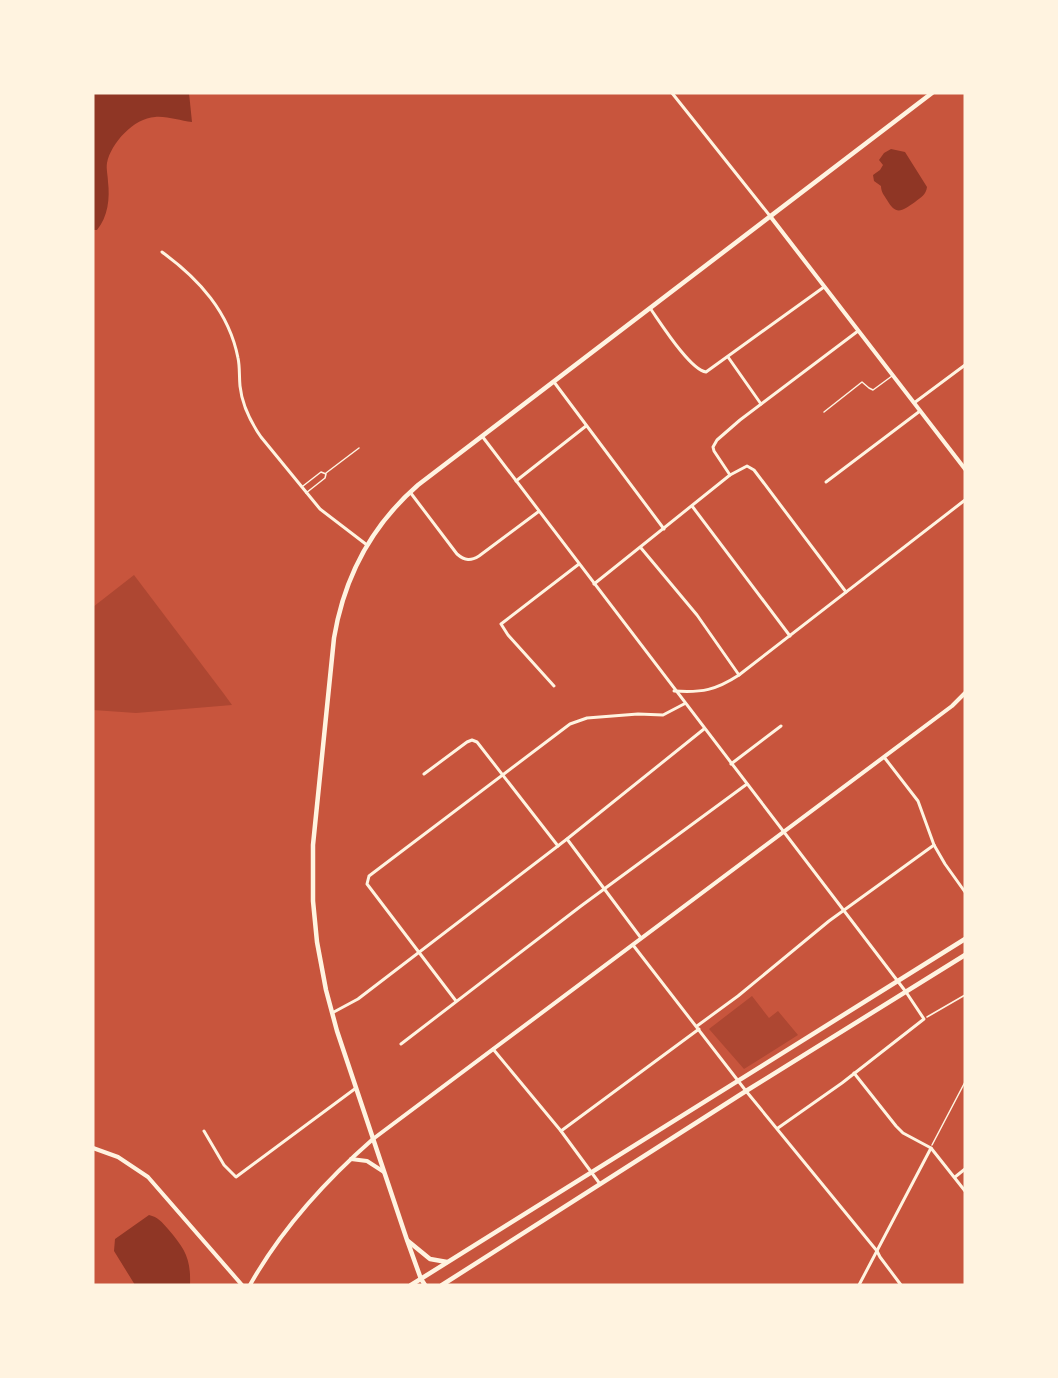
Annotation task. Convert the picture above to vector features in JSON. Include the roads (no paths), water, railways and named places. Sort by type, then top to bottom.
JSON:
[{"type":"main road","points":[[425,1285],[407,1240],[332,1013],[321,966],[314,918],[312,867],[315,822],[337,622],[348,583],[367,545],[387,516],[410,492],[932,93]]},
{"type":"main road","points":[[411,1285],[965,939]]},
{"type":"main road","points":[[442,1285],[746,1091],[965,955]]},
{"type":"main road","points":[[407,1240],[430,1259],[449,1262]]},
{"type":"street","points":[[672,93],[965,468]]},
{"type":"street","points":[[162,252],[200,284],[225,318],[237,356],[240,387],[247,412],[261,437],[305,493],[332,520],[367,545]]},
{"type":"street","points":[[650,308],[691,362],[701,371],[706,372],[824,287]]},
{"type":"street","points":[[730,475],[714,451],[714,444],[729,429],[858,331]]},
{"type":"street","points":[[728,357],[761,404]]},
{"type":"street","points":[[914,403],[965,365]]},
{"type":"street","points":[[554,382],[664,529]]},
{"type":"street","points":[[826,482],[920,411]]},
{"type":"street","points":[[516,481],[586,426]]},
{"type":"street","points":[[482,436],[674,691],[898,981],[924,1019],[778,1128]]},
{"type":"street","points":[[594,584],[744,466],[754,470],[846,592]]},
{"type":"street","points":[[410,492],[465,560],[475,559],[538,512]]},
{"type":"street","points":[[674,691],[710,690],[723,686],[740,675],[965,500]]},
{"type":"street","points":[[692,506],[790,636]]},
{"type":"street","points":[[641,548],[697,615],[740,675]]},
{"type":"street","points":[[554,687],[501,624],[579,564]]},
{"type":"street","points":[[250,1285],[294,1218],[322,1186],[374,1139],[952,706],[965,693]]},
{"type":"street","points":[[456,1001],[367,884],[369,876],[570,724],[587,718],[638,714],[663,715],[684,704]]},
{"type":"street","points":[[731,764],[781,726]]},
{"type":"street","points":[[332,1013],[358,999],[567,839],[704,729]]},
{"type":"street","points":[[424,774],[471,740],[477,742],[558,846]]},
{"type":"street","points":[[884,757],[918,801],[934,845],[965,892]]},
{"type":"street","points":[[401,1044],[604,889],[747,784]]},
{"type":"street","points":[[567,839],[641,938]]},
{"type":"street","points":[[561,1131],[698,1028],[843,911],[934,845]]},
{"type":"street","points":[[633,945],[746,1091],[877,1251],[901,1285]]},
{"type":"street","points":[[493,1049],[561,1131],[601,1185]]},
{"type":"street","points":[[854,1073],[903,1133],[931,1148],[965,1191]]},
{"type":"street","points":[[204,1131],[224,1165],[236,1177],[356,1088]]},
{"type":"street","points":[[93,1148],[118,1157],[148,1177],[242,1285]]},
{"type":"street","points":[[859,1285],[931,1148]]},
{"type":"street","points":[[350,1159],[368,1161],[385,1173]]},
{"type":"street","points":[[954,1177],[965,1168]]},
{"type":"lane","points":[[824,412],[862,382],[873,390],[892,375]]},
{"type":"lane","points":[[305,493],[359,448]]},
{"type":"lane","points":[[301,488],[321,472],[326,474]]}]
